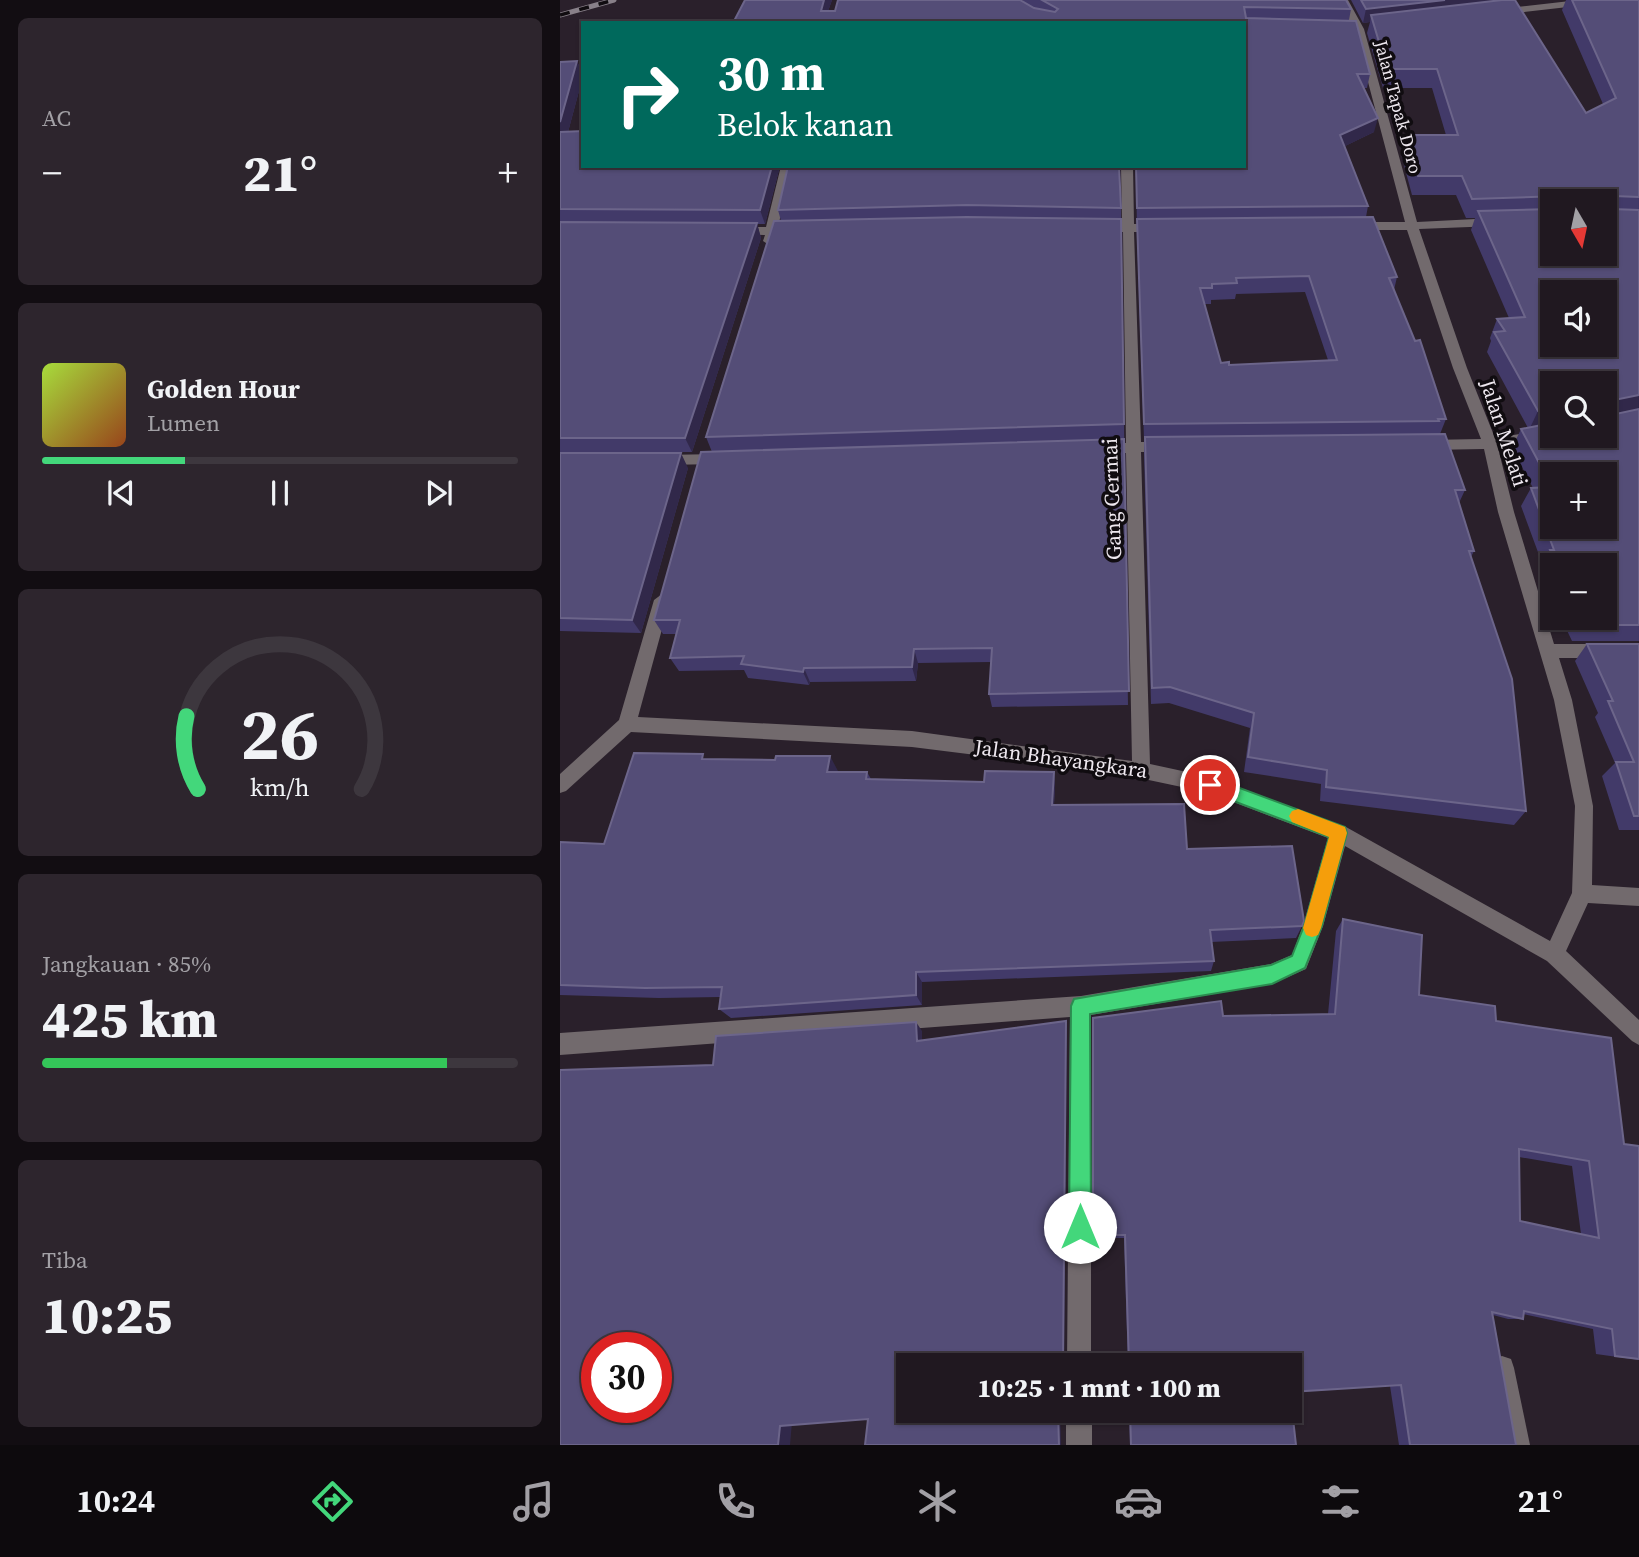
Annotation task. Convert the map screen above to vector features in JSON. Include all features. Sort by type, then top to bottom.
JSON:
[{"type":"street","name":"Jalan Tapak Doro","points":[[1343,0],[1359,29],[1412,226]]},
{"type":"street","points":[[1489,14],[1603,0]]},
{"type":"street","points":[[1346,29],[1372,27]]},
{"type":"street","points":[[765,252],[787,168]]},
{"type":"street","name":"Gang Cermai","points":[[1127,168],[1141,769]]},
{"type":"street","points":[[1336,226],[1412,226],[1515,221]]},
{"type":"street","name":"Jalan Melati","points":[[1412,226],[1460,368],[1490,444],[1506,512],[1563,700],[1584,806],[1582,894],[1554,954]]},
{"type":"street","points":[[1088,228],[1167,228]]},
{"type":"street","points":[[717,230],[811,230]]},
{"type":"street","points":[[1407,445],[1490,444],[1540,436]]},
{"type":"street","points":[[1090,449],[1187,447]]},
{"type":"street","points":[[649,460],[742,458]]},
{"type":"street","points":[[560,785],[627,724],[665,589]]},
{"type":"street","points":[[1548,651],[1639,651]]},
{"type":"street","name":"Jalan Bhayangkara","points":[[627,724],[912,739],[1141,769],[1210,785],[1339,833],[1554,954],[1639,1034]]},
{"type":"street","points":[[560,1044],[1081,1006],[1272,974],[1299,962],[1313,926],[1339,833]]},
{"type":"street","points":[[1582,894],[1639,897]]},
{"type":"street","points":[[1079,1353],[1081,1006]]},
{"type":"street","points":[[1498,1344],[1517,1445]]},
{"type":"street","points":[[1079,1423],[1079,1445]]},
{"type":"building","points":[[745,0],[824,0],[821,11],[835,11],[838,0],[1020,0],[1034,8],[1055,12],[1058,9],[1042,0],[1346,0],[1351,9],[1244,7],[1246,18],[1356,21],[1370,74],[1357,74],[1378,118],[1340,135],[1368,206],[1137,208],[1136,168],[1246,168],[1246,21],[734,21]]},
{"type":"building","points":[[1361,0],[1445,0],[1366,9]]},
{"type":"building","points":[[1515,0],[1586,113],[1616,98],[1572,0],[1639,0],[1639,197],[1617,196],[1617,189],[1540,189],[1540,197],[1472,199],[1462,176],[1418,176],[1406,135],[1458,135],[1437,69],[1387,69],[1371,15]]},
{"type":"building","points":[[577,61],[560,122],[560,62]]},
{"type":"building","points":[[581,131],[581,168],[771,168],[760,210],[560,209],[560,132]]},
{"type":"building","points":[[788,168],[1119,168],[1121,208],[967,205],[778,210]]},
{"type":"building","points":[[1540,209],[1540,266],[1617,266],[1617,209],[1639,210],[1639,395],[1617,399],[1617,371],[1540,371],[1538,411],[1494,332],[1505,331],[1497,319],[1525,317],[1478,211]]},
{"type":"building","points":[[967,217],[1121,219],[1124,424],[706,437],[774,221]]},
{"type":"building","points":[[1373,217],[1397,277],[1389,278],[1415,341],[1420,340],[1446,419],[1144,424],[1137,219]],"holes":[[[1309,276],[1337,360],[1229,365],[1229,362],[1221,363],[1200,288],[1212,288],[1212,284],[1237,283],[1236,278]]]},
{"type":"building","points":[[560,222],[757,223],[685,438],[560,438]]},
{"type":"building","points":[[1639,409],[1639,625],[1617,625],[1617,553],[1551,553],[1550,550],[1554,550],[1550,539],[1617,539],[1617,462],[1540,462],[1540,465],[1521,429],[1540,425],[1540,448],[1617,448],[1617,414]]},
{"type":"building","points":[[1445,434],[1465,490],[1455,490],[1474,551],[1469,551],[1512,679],[1526,811],[1326,787],[1327,770],[1248,757],[1254,713],[1170,687],[1152,688],[1145,437]]},
{"type":"building","points":[[1124,439],[1129,691],[989,694],[992,648],[914,649],[912,667],[804,668],[803,672],[741,664],[744,656],[670,658],[680,620],[654,620],[701,452]]},
{"type":"building","points":[[560,453],[681,453],[632,620],[560,618]]},
{"type":"building","points":[[1531,488],[1540,488],[1540,512]]},
{"type":"building","points":[[1587,644],[1639,644],[1639,816],[1634,816],[1616,762],[1634,762],[1608,701],[1613,701]]},
{"type":"building","points":[[634,753],[703,754],[702,759],[775,760],[776,756],[830,756],[827,772],[867,772],[866,779],[984,782],[985,771],[1054,772],[1052,805],[1184,804],[1187,849],[1292,846],[1304,921],[1302,926],[1210,930],[1214,961],[916,972],[916,995],[719,1009],[722,987],[560,985],[560,842],[604,844]]},
{"type":"building","points":[[1343,919],[1422,935],[1419,995],[1495,1006],[1496,1021],[1611,1038],[1624,1144],[1639,1146],[1639,1359],[1615,1356],[1612,1329],[1524,1311],[1523,1319],[1492,1312],[1516,1445],[1410,1445],[1401,1385],[1302,1391],[1302,1353],[1129,1353],[1125,1235],[1093,1235],[1093,1018],[1221,1001],[1223,1016],[1335,1014]],"holes":[[[1519,1149],[1589,1161],[1599,1238],[1520,1221]]]},
{"type":"building","points":[[1066,1021],[1063,1353],[896,1353],[896,1423],[1058,1423],[1059,1445],[865,1445],[868,1419],[780,1426],[778,1445],[560,1445],[560,1070],[713,1065],[716,1036],[916,1022],[917,1041]]},
{"type":"building","points":[[1130,1423],[1294,1423],[1296,1445],[1131,1445]]},
{"type":"railway","points":[[560,15],[614,0]]},
{"type":"slow traffic","points":[[1298,816],[1339,833],[1312,928]]},
{"type":"route","points":[[1080,1227],[1081,1006],[1272,974],[1299,962],[1313,926],[1339,833],[1210,785]]}]
